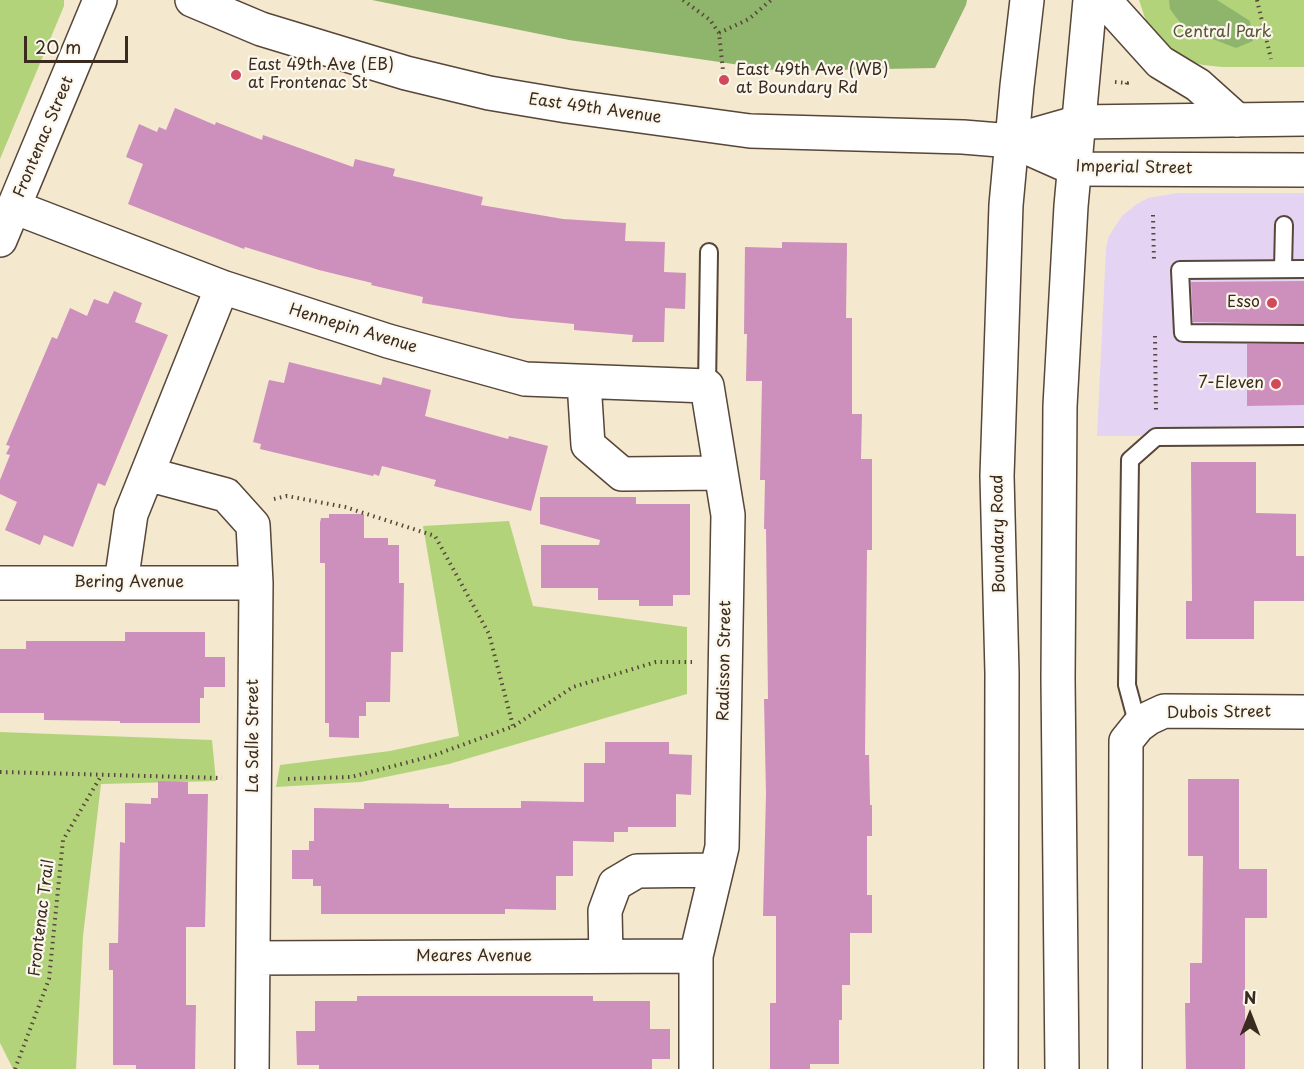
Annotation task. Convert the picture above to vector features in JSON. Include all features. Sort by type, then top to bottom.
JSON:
[{"type":"street","name":"Frontenac Street","points":[[0,240],[100,0]]},
{"type":"street","name":"East 49th Avenue","points":[[192,0],[261,29],[406,73],[500,95],[750,131],[963,137],[1012,141]]},
{"type":"street","name":"Boundary Road","points":[[1001,1069],[1002,673],[997,476],[1006,205],[1027,0]]},
{"type":"street","points":[[1062,1069],[1058,521],[1064,321],[1090,0]]},
{"type":"street","points":[[1104,0],[1160,62],[1198,85],[1237,120]]},
{"type":"street","points":[[1012,141],[1079,122],[1304,118]]},
{"type":"street","name":"Imperial Street","points":[[1012,141],[1075,169],[1304,170]]},
{"type":"street","name":"Hennepin Avenue","points":[[14,207],[222,287],[388,341],[525,379],[707,386]]},
{"type":"street","points":[[121,583],[131,514],[222,287]]},
{"type":"street","points":[[584,382],[588,445],[622,474],[721,473]]},
{"type":"street","name":"Radisson Street","points":[[696,1069],[696,956],[722,848],[728,515],[707,386]]},
{"type":"street","name":"La Salle Street","points":[[147,474],[226,495],[253,525],[256,583],[241,779],[253,958],[252,1069]]},
{"type":"street","name":"Bering Avenue","points":[[3,583],[256,583]]},
{"type":"street","name":"Dubois Street","points":[[1138,726],[1164,711],[1304,712]]},
{"type":"street","points":[[1125,1069],[1126,741],[1138,726]]},
{"type":"street","points":[[606,956],[604,911],[615,884],[637,871],[716,870]]},
{"type":"street","name":"Meares Avenue","points":[[253,958],[696,956]]},
{"type":"lane","points":[[1276,273],[1284,225]]},
{"type":"lane","name":"Radisson Street","points":[[707,386],[709,252]]},
{"type":"lane","points":[[1304,269],[1227,276],[1180,270],[1183,333],[1228,328],[1273,328],[1304,334]]},
{"type":"lane","points":[[1138,726],[1127,685],[1130,460],[1156,437],[1304,436]]},
{"type":"path","points":[[683,0],[710,20],[719,33],[724,80]]},
{"type":"path","points":[[719,33],[749,20],[771,0]]},
{"type":"path","points":[[1257,0],[1271,59]]},
{"type":"path","points":[[1114,82],[1127,83],[1126,90]]},
{"type":"path","points":[[238,508],[286,496],[345,507],[435,536],[489,634],[513,726]]},
{"type":"path","points":[[0,772],[241,779],[351,777],[432,756],[513,726],[573,687],[656,662],[725,662]]},
{"type":"path","name":"Frontenac Trail","points":[[15,1069],[49,979],[63,840],[101,776]]},
{"type":"shaded area","points":[[1178,193],[1304,193],[1304,436],[1097,436],[1106,248],[1109,236],[1122,216],[1137,204],[1148,198]]},
{"type":"green space","points":[[0,0],[64,0],[64,6],[0,159]]},
{"type":"green space","points":[[372,0],[967,0],[935,68],[781,71],[569,40]]},
{"type":"green space","name":"Central Park","points":[[1139,0],[1304,0],[1304,67],[1222,67],[1182,59],[1167,50],[1149,30]]},
{"type":"green space","points":[[1169,0],[1217,0],[1250,21],[1253,41],[1236,48],[1184,28],[1170,9]]},
{"type":"green space","points":[[509,521],[533,606],[687,627],[687,694],[449,764],[361,782],[276,787],[280,765],[390,751],[459,736],[423,526]]},
{"type":"green space","points":[[0,732],[212,740],[216,781],[101,784],[83,936],[76,1069],[13,1069],[0,1043]]},
{"type":"building","points":[[175,108],[215,125],[216,122],[262,140],[263,135],[353,167],[355,159],[395,169],[393,176],[483,197],[481,205],[563,219],[626,223],[625,241],[665,242],[664,272],[686,273],[685,309],[665,308],[664,342],[632,342],[633,335],[574,330],[574,324],[511,318],[422,303],[423,297],[371,285],[372,283],[319,270],[245,247],[244,249],[128,204],[143,164],[126,157],[139,124],[157,132],[159,127],[166,130]]},
{"type":"building","points":[[782,242],[847,243],[846,318],[852,318],[852,414],[862,414],[861,459],[872,459],[872,550],[867,550],[865,755],[869,755],[870,805],[872,805],[872,836],[867,836],[867,895],[872,895],[872,933],[850,933],[850,985],[842,985],[839,1064],[810,1064],[810,1069],[770,1069],[770,1003],[776,1003],[776,916],[763,916],[766,794],[764,699],[768,699],[765,480],[760,480],[762,381],[746,381],[745,247],[782,248]]},
{"type":"building","points":[[1304,281],[1304,324],[1193,322],[1191,282]]},
{"type":"building","points":[[114,291],[142,303],[135,322],[168,335],[105,486],[98,483],[73,547],[44,535],[40,545],[5,530],[17,502],[0,494],[0,480],[10,455],[6,454],[10,446],[6,445],[52,337],[57,339],[70,308],[87,316],[94,299],[108,304]]},
{"type":"building","name":"7-Eleven","points":[[1247,344],[1304,344],[1304,405],[1247,406]]},
{"type":"building","points":[[289,362],[381,385],[383,377],[431,390],[425,416],[508,439],[509,436],[548,446],[531,511],[434,486],[436,480],[382,466],[379,476],[374,474],[373,476],[260,449],[261,444],[253,442],[269,380],[284,383]]},
{"type":"building","points":[[1191,462],[1256,462],[1256,513],[1296,514],[1296,556],[1304,556],[1304,601],[1254,601],[1254,639],[1186,639],[1186,601],[1192,601]]},
{"type":"building","points":[[540,497],[636,497],[636,504],[690,504],[690,595],[673,595],[673,606],[639,606],[639,600],[598,600],[598,588],[541,588],[541,545],[599,545],[600,540],[540,524]]},
{"type":"building","points":[[329,514],[364,514],[364,538],[388,538],[388,545],[399,545],[399,583],[404,583],[403,652],[391,652],[390,702],[366,702],[366,716],[359,716],[359,738],[329,737],[329,723],[325,723],[325,563],[320,563],[320,523],[321,518],[329,518]]},
{"type":"building","points":[[125,632],[205,632],[205,657],[225,657],[225,687],[204,687],[204,698],[200,698],[200,723],[44,720],[44,713],[0,713],[0,649],[26,649],[26,641],[125,641]]},
{"type":"building","points":[[605,742],[669,742],[669,754],[692,755],[691,795],[676,794],[676,827],[628,827],[628,832],[614,832],[614,842],[573,841],[573,876],[556,876],[556,910],[505,909],[505,914],[321,914],[321,886],[313,886],[313,879],[292,879],[292,850],[309,850],[309,841],[314,841],[314,808],[364,809],[364,803],[449,804],[449,808],[521,808],[521,801],[584,802],[584,763],[605,763]]},
{"type":"building","points":[[1188,779],[1239,779],[1239,869],[1267,869],[1267,918],[1245,918],[1245,1069],[1186,1069],[1185,1003],[1190,1003],[1190,963],[1202,963],[1203,856],[1188,856]]},
{"type":"building","points":[[158,781],[188,782],[188,794],[208,794],[205,927],[186,927],[186,1005],[196,1005],[195,1069],[136,1069],[136,1065],[113,1065],[113,970],[109,970],[109,943],[118,943],[120,842],[125,843],[125,803],[151,804],[151,798],[158,798]]},
{"type":"building","points":[[357,996],[593,996],[593,1001],[650,1001],[650,1029],[670,1029],[670,1059],[652,1059],[652,1069],[319,1069],[319,1065],[297,1065],[296,1031],[315,1031],[315,1001],[357,1001]]},
{"type":"place","name":"East 49th Ave (EB) at Frontenac St","points":[[236,75]]},
{"type":"place","name":"East 49th Ave (WB) at Boundary Rd","points":[[724,80]]},
{"type":"place","name":"Esso","points":[[1272,303]]},
{"type":"place","name":"7-Eleven","points":[[1276,384]]}]
